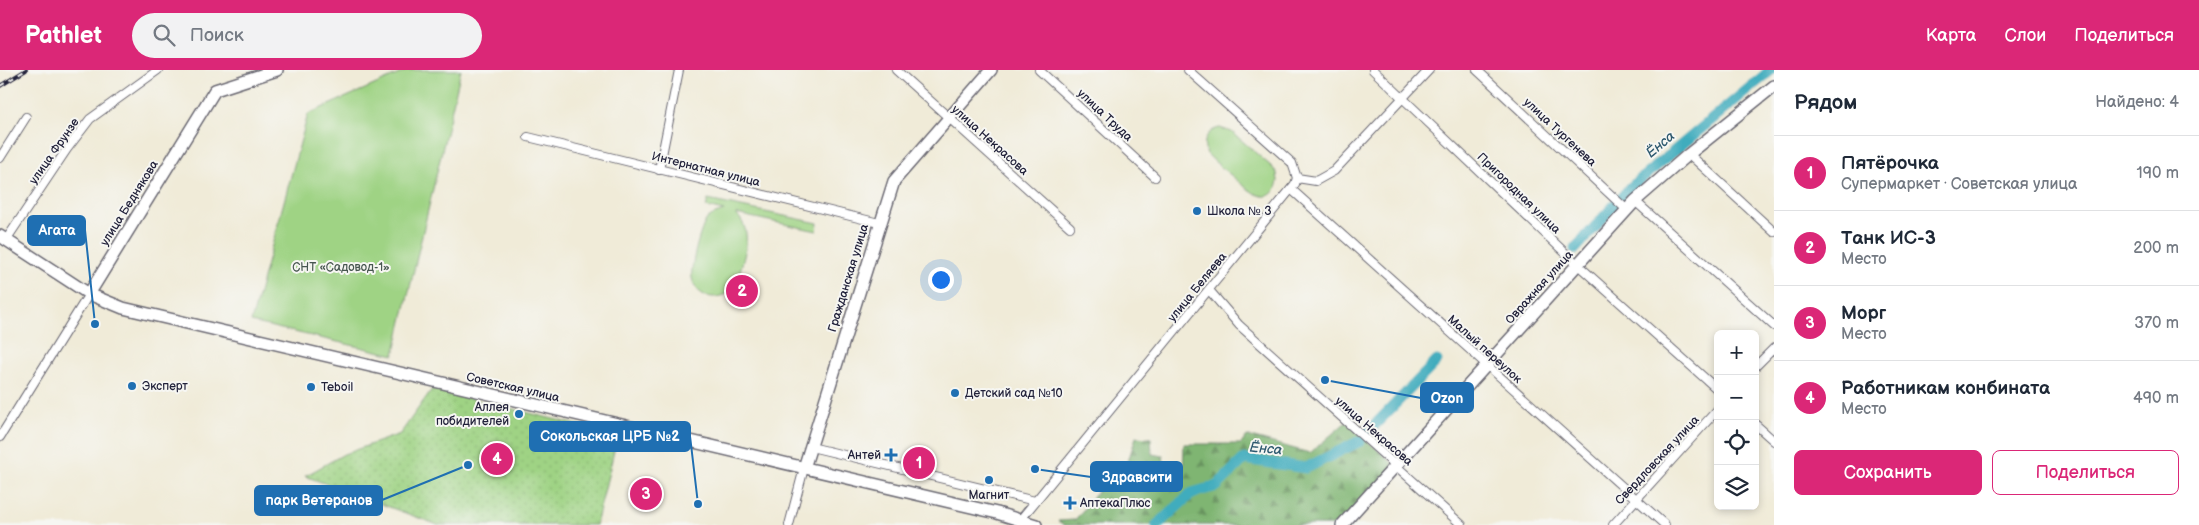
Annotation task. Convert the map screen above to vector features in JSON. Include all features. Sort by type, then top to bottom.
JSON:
[{"type":"street","name":"улица Фрунзе","points":[[3,238],[90,119],[158,70]]},
{"type":"street","name":"улица Беднякова","points":[[0,437],[216,90],[278,70]]},
{"type":"street","points":[[659,170],[679,70]]},
{"type":"street","name":"улица Некрасова","points":[[896,70],[1070,227]]},
{"type":"street","name":"Гражданская улица","points":[[789,525],[804,468],[890,190],[899,173],[991,70]]},
{"type":"street","name":"улица Труда","points":[[1040,70],[1155,177]]},
{"type":"street","points":[[1188,70],[1292,163],[1297,178],[1316,182],[1334,171],[1429,70]]},
{"type":"street","name":"Пригородная улица","points":[[1373,70],[1403,96],[1578,266],[1714,386]]},
{"type":"street","name":"улица Тургенева","points":[[1477,70],[1631,206],[1774,326]]},
{"type":"street","name":"Овражная улица","points":[[1342,525],[1631,206],[1689,154],[1774,86]]},
{"type":"street","points":[[0,158],[26,117]]},
{"type":"street","name":"Интернатная улица","points":[[528,138],[880,223]]},
{"type":"street","points":[[1689,154],[1774,232]]},
{"type":"street","name":"улица Беляева","points":[[1021,519],[1291,189],[1297,178]]},
{"type":"street","name":"Малый переулок","points":[[1291,189],[1665,525]]},
{"type":"street","name":"Советская улица","points":[[3,238],[89,294],[105,302],[138,312],[1021,519],[1036,525]]},
{"type":"street","name":"улица Некрасова","points":[[1209,290],[1240,325],[1462,525]]},
{"type":"street","points":[[1759,363],[1774,348]]},
{"type":"street","name":"Свердловская улица","points":[[1613,525],[1714,413]]},
{"type":"street","points":[[1759,428],[1774,441]]},
{"type":"street","points":[[811,447],[1035,501]]},
{"type":"green space","name":"СНТ «Садовод-1»","points":[[408,70],[461,70],[394,355],[251,322],[308,114]]},
{"type":"green space","points":[[1220,128],[1232,132],[1277,173],[1278,181],[1275,190],[1270,195],[1257,194],[1243,186],[1207,154],[1205,150],[1206,137],[1215,129]]},
{"type":"green space","points":[[708,200],[818,223],[817,231],[736,214],[745,230],[746,248],[736,285],[725,294],[711,297],[699,292],[692,278],[694,257],[704,224],[713,215],[724,211],[706,207]]},
{"type":"green space","points":[[432,389],[618,435],[596,525],[438,525],[305,476],[344,454],[400,434]]},
{"type":"green space","points":[[1346,422],[1396,466],[1342,525],[1064,525],[1058,521],[1075,520],[1099,490],[1128,481],[1128,461],[1136,437],[1151,438],[1152,454],[1163,456],[1167,479],[1183,475],[1184,444],[1241,444],[1247,436],[1310,453]]},
{"type":"waterway","name":"Ёнса","points":[[1575,249],[1630,188],[1771,70]]},
{"type":"waterway","name":"Ёнса","points":[[1367,433],[1437,361]]},
{"type":"waterway","name":"Ёнса","points":[[1157,525],[1192,493],[1217,486],[1244,459],[1306,468],[1360,441]]},
{"type":"railway","points":[[0,86],[26,70]]},
{"type":"place","name":"Школа № 3","points":[[1197,211]]},
{"type":"place","name":"Танк ИС-3","points":[[742,291]]},
{"type":"place","name":"Агата","points":[[95,324]]},
{"type":"place","name":"Ozon","points":[[1325,380]]},
{"type":"place","name":"Эксперт","points":[[132,386]]},
{"type":"place","name":"Teboil","points":[[311,387]]},
{"type":"place","name":"Детский сад №10","points":[[955,393]]},
{"type":"place","name":"Аллея побидителей","points":[[519,414]]},
{"type":"place","name":"Антей","points":[[891,455]]},
{"type":"place","name":"Работникам конбината","points":[[497,459]]},
{"type":"place","name":"Пятёрочка","points":[[919,463]]},
{"type":"place","name":"парк Ветеранов","points":[[468,465]]},
{"type":"place","name":"Здравсити","points":[[1035,469]]},
{"type":"place","name":"Магнит","points":[[989,480]]},
{"type":"place","name":"Морг","points":[[646,494]]},
{"type":"place","name":"АптекаПлюс","points":[[1070,503]]},
{"type":"place","name":"Сокольская ЦРБ №2","points":[[698,504]]}]
